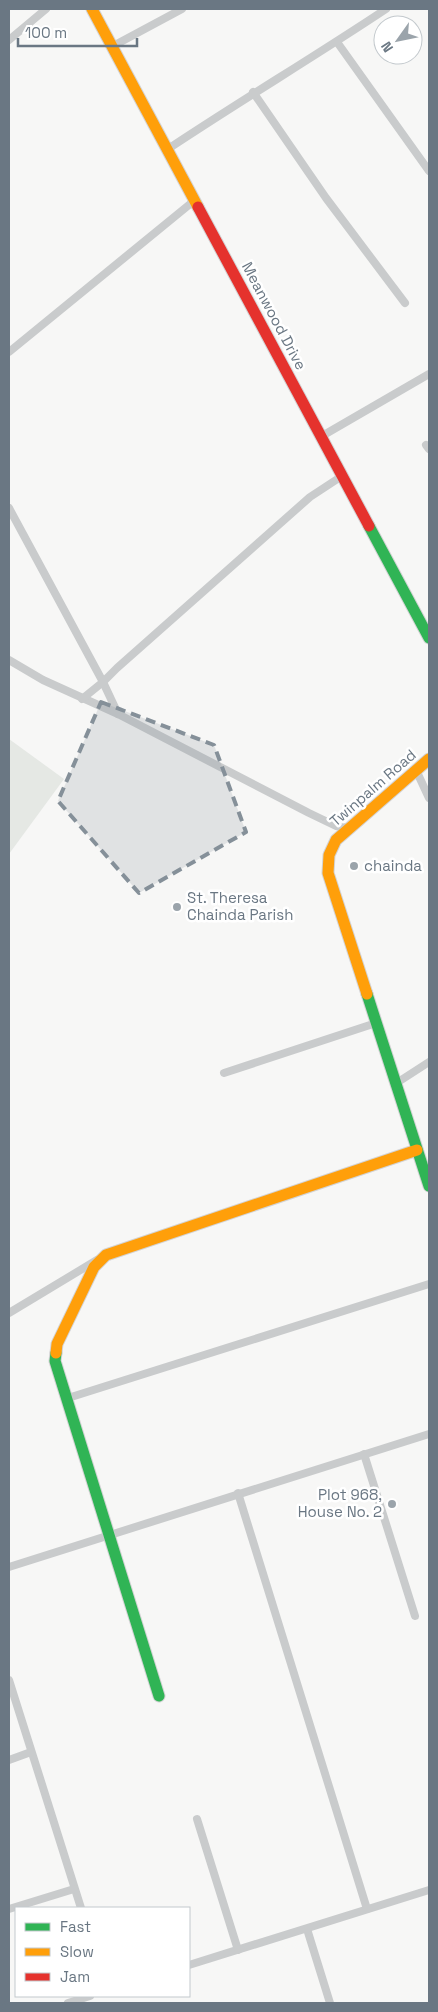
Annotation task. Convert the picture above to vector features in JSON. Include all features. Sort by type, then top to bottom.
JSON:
[{"type":"street","points":[[9,40],[46,9]]},
{"type":"street","name":"Meanwood Drive","points":[[92,9],[429,638]]},
{"type":"street","points":[[113,46],[182,9]]},
{"type":"street","points":[[168,149],[253,92],[337,42],[386,9]]},
{"type":"street","points":[[337,42],[429,171]]},
{"type":"street","points":[[253,92],[326,198],[405,303]]},
{"type":"street","points":[[9,352],[195,200]]},
{"type":"street","points":[[322,436],[429,374]]},
{"type":"street","points":[[82,698],[103,682],[310,497],[342,476]]},
{"type":"street","points":[[9,508],[103,682],[118,714]]},
{"type":"street","points":[[9,660],[43,680],[118,714],[309,813],[336,826],[348,828]]},
{"type":"street","name":"Twinpalm Road","points":[[376,1022],[328,873],[326,863],[328,852],[336,840],[348,828],[429,759]]},
{"type":"street","points":[[416,770],[429,798]]},
{"type":"street","points":[[224,1073],[376,1022],[429,1184]]},
{"type":"street","points":[[395,1084],[429,1062]]},
{"type":"street","points":[[9,1313],[110,1252],[121,1250],[417,1150]]},
{"type":"street","points":[[110,1252],[99,1260],[94,1267],[56,1344],[55,1360],[159,1696]]},
{"type":"street","points":[[68,1398],[429,1284]]},
{"type":"street","points":[[9,1567],[429,1434]]},
{"type":"street","points":[[364,1454],[415,1616]]},
{"type":"street","points":[[238,1493],[367,1909]]},
{"type":"street","points":[[9,1680],[81,1907]]},
{"type":"street","points":[[9,1760],[31,1752]]},
{"type":"street","points":[[197,1819],[238,1950]]},
{"type":"street","points":[[15,1907],[74,1888]]},
{"type":"street","points":[[190,1965],[429,1890]]},
{"type":"street","points":[[307,1929],[330,2003]]},
{"type":"street","points":[[68,2003],[87,1997]]},
{"type":"highlighted area","points":[[101,702],[214,745],[246,832],[139,893],[58,801]]},
{"type":"shaded area","points":[[9,739],[64,779],[9,854]]},
{"type":"traffic: fast","points":[[369,526],[429,638]]},
{"type":"traffic: fast","points":[[367,994],[429,1186]]},
{"type":"traffic: fast","points":[[56,1353],[55,1361],[159,1696]]},
{"type":"traffic: slow","points":[[92,9],[198,207]]},
{"type":"traffic: slow","points":[[367,994],[328,873],[329,855],[336,840],[429,759]]},
{"type":"traffic: slow","points":[[56,1353],[57,1344],[94,1267],[106,1255],[417,1150]]},
{"type":"traffic: jam","points":[[198,207],[369,526]]},
{"type":"place","name":"chainda","points":[[354,866]]},
{"type":"place","name":"St. Theresa Chainda Parish","points":[[177,907]]},
{"type":"place","name":"Plot 968, House No. 2","points":[[392,1504]]}]
